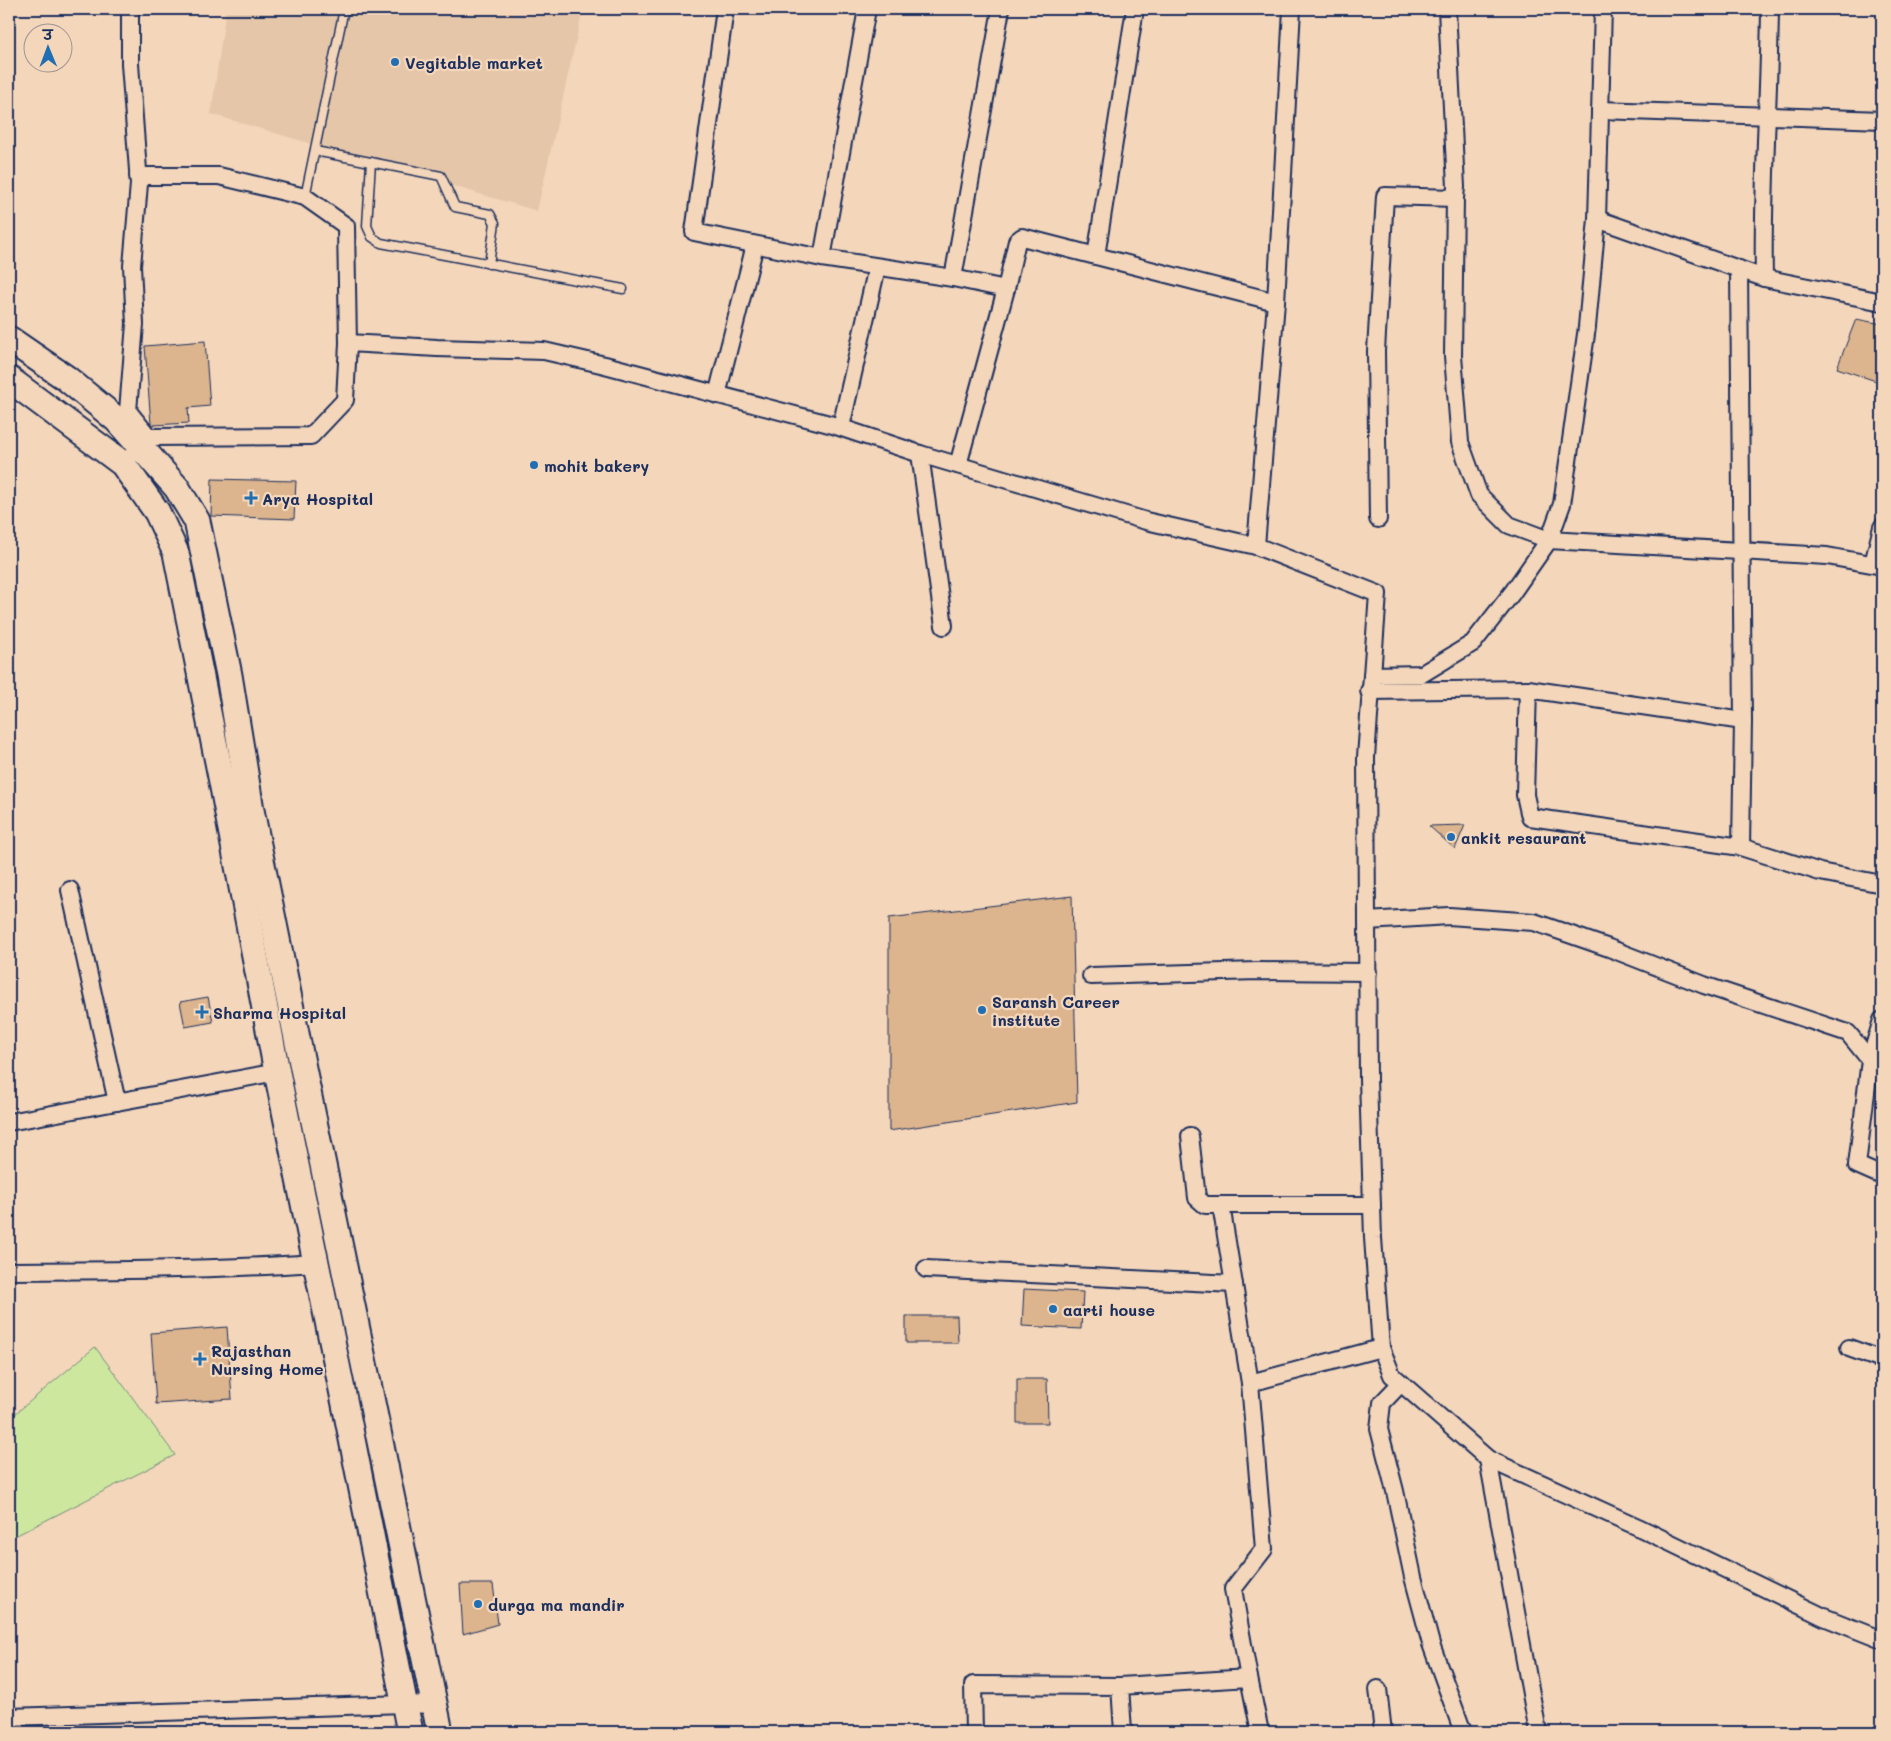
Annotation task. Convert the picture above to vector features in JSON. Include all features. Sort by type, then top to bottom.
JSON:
[{"type":"main road","points":[[9,339],[66,378],[145,441],[197,521],[229,675],[251,810],[302,1068],[440,1732]]},
{"type":"main road","points":[[9,379],[123,464],[157,512],[176,553],[277,1072],[410,1732]]},
{"type":"street","points":[[130,9],[130,64],[138,176],[132,266],[135,324],[128,411],[145,441]]},
{"type":"street","points":[[725,9],[694,232],[822,258],[953,278],[1006,289]]},
{"type":"street","points":[[822,258],[868,9]]},
{"type":"street","points":[[953,278],[1001,9]]},
{"type":"street","points":[[1096,256],[1134,9]]},
{"type":"street","points":[[1256,546],[1276,302],[1292,9]]},
{"type":"street","points":[[1447,9],[1456,187],[1453,356],[1460,442],[1480,495],[1509,525],[1549,540],[1827,556],[1877,565],[1882,527]]},
{"type":"street","points":[[1371,683],[1422,674],[1473,643],[1512,594],[1549,540],[1562,504],[1587,327],[1597,219],[1603,9]]},
{"type":"street","points":[[1764,278],[1763,225],[1770,9]]},
{"type":"street","points":[[1600,110],[1882,120]]},
{"type":"street","points":[[123,464],[145,441],[311,436],[345,400],[348,343],[346,226],[305,197],[219,176],[138,176]]},
{"type":"street","points":[[1378,519],[1376,351],[1385,196],[1455,198]]},
{"type":"street","points":[[1597,219],[1764,278],[1882,302]]},
{"type":"street","points":[[958,465],[1018,241],[1022,237],[1276,302]]},
{"type":"street","points":[[717,394],[755,245]]},
{"type":"street","points":[[841,427],[877,267]]},
{"type":"street","points":[[1739,269],[1743,721],[1741,847]]},
{"type":"street","points":[[348,343],[544,351],[605,365],[841,427],[920,454],[1146,521],[1256,546],[1378,594],[1366,757],[1368,1079],[1372,1205],[1380,1348],[1392,1375],[1488,1459],[1638,1527],[1824,1617],[1882,1640]]},
{"type":"street","points":[[920,454],[944,626]]},
{"type":"street","points":[[1371,683],[1528,689],[1743,721]]},
{"type":"street","points":[[1528,689],[1525,795],[1530,817],[1741,847],[1820,872],[1882,884]]},
{"type":"street","points":[[70,890],[117,1102]]},
{"type":"street","points":[[1367,921],[1449,916],[1534,922],[1609,948],[1704,985],[1848,1033],[1870,1060]]},
{"type":"street","points":[[1091,976],[1257,971],[1368,972]]},
{"type":"street","points":[[1882,1020],[1870,1060],[1857,1165],[1882,1176]]},
{"type":"street","points":[[9,1122],[277,1072]]},
{"type":"street","points":[[1190,1136],[1197,1198],[1205,1205],[1372,1205]]},
{"type":"street","points":[[1221,1205],[1250,1383],[1264,1549],[1233,1589],[1260,1732]]},
{"type":"street","points":[[9,1271],[226,1268],[316,1263]]},
{"type":"street","points":[[926,1269],[1234,1284]]},
{"type":"street","points":[[1250,1383],[1380,1348]]},
{"type":"street","points":[[1849,1348],[1881,1354]]},
{"type":"street","points":[[1401,1383],[1382,1403],[1379,1429],[1395,1491],[1413,1578],[1431,1644],[1463,1732]]},
{"type":"street","points":[[1488,1459],[1538,1732]]},
{"type":"street","points":[[974,1732],[973,1686],[1120,1686],[1249,1678]]},
{"type":"street","points":[[1120,1686],[1123,1732]]},
{"type":"street","points":[[1378,1689],[1383,1732]]},
{"type":"street","points":[[9,1717],[404,1704],[434,1705]]},
{"type":"lane","points":[[305,197],[344,9]]},
{"type":"lane","points":[[315,151],[441,176],[455,207],[490,214],[495,223],[488,264]]},
{"type":"lane","points":[[371,162],[367,226],[372,237],[381,243],[623,289]]},
{"type":"shaded area","name":"Vegitable market","points":[[226,9],[583,9],[537,211],[211,114]]},
{"type":"green space","points":[[95,1347],[175,1455],[9,1539],[9,1419]]},
{"type":"building","points":[[1856,319],[1882,324],[1882,383],[1837,368]]},
{"type":"building","points":[[205,341],[210,406],[188,408],[189,423],[151,424],[145,346]]},
{"type":"building","points":[[212,479],[296,481],[294,519],[211,516]]},
{"type":"building","name":"ankit resaurant","points":[[1465,825],[1455,849],[1429,826]]},
{"type":"building","name":"Saransh Career institute","points":[[1072,896],[1077,1102],[889,1131],[889,918]]},
{"type":"building","points":[[208,997],[213,1022],[185,1027],[180,1002]]},
{"type":"building","name":"aarti house","points":[[1024,1289],[1083,1292],[1081,1329],[1022,1326]]},
{"type":"building","points":[[906,1316],[957,1316],[958,1343],[906,1343]]},
{"type":"building","points":[[227,1327],[232,1399],[156,1404],[151,1333]]},
{"type":"building","points":[[1017,1379],[1047,1379],[1048,1423],[1017,1423]]},
{"type":"building","name":"durga ma mandir","points":[[460,1584],[493,1584],[498,1624],[463,1634]]},
{"type":"place","name":"Vegitable market","points":[[395,62]]},
{"type":"place","name":"mohit bakery","points":[[534,465]]},
{"type":"place","name":"Arya Hospital","points":[[251,498]]},
{"type":"place","name":"ankit resaurant","points":[[1451,837]]},
{"type":"place","name":"Saransh Career institute","points":[[982,1010]]},
{"type":"place","name":"Sharma Hospital","points":[[202,1012]]},
{"type":"place","name":"aarti house","points":[[1053,1309]]},
{"type":"place","name":"Rajasthan Nursing Home","points":[[200,1359]]},
{"type":"place","name":"durga ma mandir","points":[[478,1604]]}]
